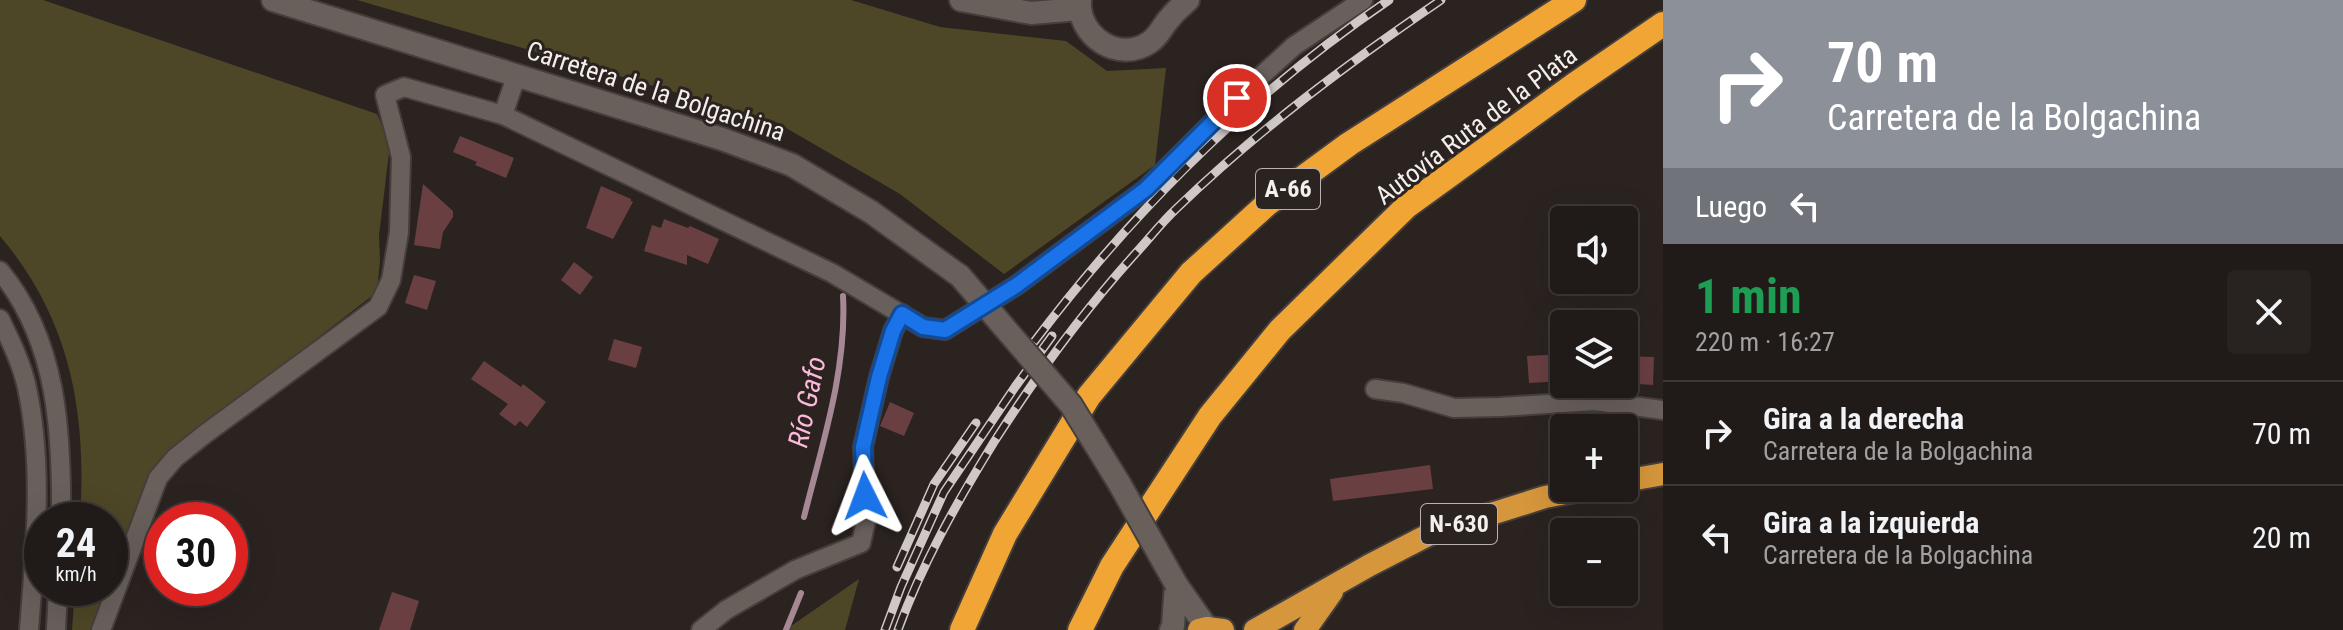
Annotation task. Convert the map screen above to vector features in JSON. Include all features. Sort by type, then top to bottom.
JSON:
[{"type":"highway","name":"Autovía Ruta de la Plata","points":[[962,630],[1005,534],[1089,396],[1191,273],[1267,204],[1349,144],[1574,0]]},
{"type":"highway","name":"Autovía Ruta de la Plata","points":[[1080,630],[1112,566],[1210,416],[1280,330],[1407,206],[1663,24]]},
{"type":"highway","points":[[1638,478],[1663,474]]},
{"type":"highway","name":"N-630","points":[[1255,630],[1434,532],[1550,496]]},
{"type":"highway","name":"N-630","points":[[1305,630],[1337,584]]},
{"type":"street","name":"Carretera de la Bolgachina","points":[[273,0],[722,139],[792,165],[871,212],[960,276],[1071,405],[1176,584],[1210,629]]},
{"type":"street","points":[[961,0],[1031,13],[1080,5],[1084,26],[1097,41],[1113,48],[1132,49],[1147,44],[1161,33],[1169,10],[1188,0]]},
{"type":"street","points":[[101,630],[158,478],[175,458],[378,307],[391,280],[399,232],[401,157],[385,95],[404,87],[503,115],[832,273],[923,327],[945,330],[1017,285],[1146,189],[1294,46],[1363,0]]},
{"type":"street","points":[[503,115],[517,74]]},
{"type":"street","points":[[0,271],[12,286],[44,349],[58,416],[60,502]]},
{"type":"street","points":[[701,630],[726,610],[795,570],[861,543],[866,521],[863,447],[879,377],[893,331],[902,314]]},
{"type":"street","points":[[0,319],[17,354],[34,426],[35,556],[29,630]]},
{"type":"street","points":[[1375,389],[1403,393],[1454,408],[1595,401],[1663,410]]},
{"type":"street","points":[[1171,630],[1176,584]]},
{"type":"street","points":[[56,630],[57,606]]},
{"type":"shaded area","points":[[0,0],[43,0],[377,114],[385,133],[389,153],[379,235],[377,292],[162,458],[152,471],[128,538],[128,502],[80,502],[80,442],[69,369],[43,301],[0,236]]},
{"type":"shaded area","points":[[357,0],[851,0],[940,27],[1066,41],[1107,71],[1166,68],[1155,165],[1004,274],[900,194],[774,121]]},
{"type":"shaded area","points":[[859,579],[845,630],[790,630],[791,626]]},
{"type":"shaded area","points":[[74,606],[104,606],[95,630],[72,630]]},
{"type":"building","points":[[460,136],[514,158],[506,178],[453,152]]},
{"type":"building","points":[[423,184],[453,211],[453,217],[443,232],[440,249],[414,245]]},
{"type":"building","points":[[601,186],[633,202],[613,239],[586,228]]},
{"type":"building","points":[[664,219],[719,239],[708,264],[687,255],[687,265],[644,251],[652,225],[661,228]]},
{"type":"building","points":[[574,262],[593,277],[580,295],[561,280]]},
{"type":"building","points":[[414,275],[436,281],[427,310],[405,303]]},
{"type":"building","points":[[614,339],[642,347],[636,368],[608,360]]},
{"type":"building","points":[[1550,355],[1550,382],[1529,383],[1527,356]]},
{"type":"building","points":[[1638,356],[1654,357],[1653,385],[1638,384]]},
{"type":"building","points":[[484,361],[546,402],[527,427],[520,421],[515,426],[499,414],[508,404],[471,379]]},
{"type":"building","points":[[890,402],[914,413],[904,436],[880,426]]},
{"type":"building","points":[[1430,465],[1433,489],[1333,501],[1330,479]]},
{"type":"building","points":[[392,592],[419,601],[410,630],[379,630]]},
{"type":"waterway","name":"Río Gafo","points":[[804,517],[837,379],[843,296]]},
{"type":"waterway","name":"Río Gafo","points":[[786,630],[801,593]]},
{"type":"railway","points":[[1034,342],[1112,246],[1198,156],[1290,74],[1389,0]]},
{"type":"railway","points":[[898,630],[941,534],[994,442],[1060,345],[1115,276],[1171,214],[1239,152],[1337,73],[1441,0]]},
{"type":"railway","points":[[885,630],[944,492],[1052,336]]},
{"type":"railway","points":[[897,567],[934,484],[976,423]]},
{"type":"route","points":[[865,496],[863,447],[879,377],[893,331],[902,314],[923,327],[945,330],[1017,285],[1146,189],[1237,98]]}]
